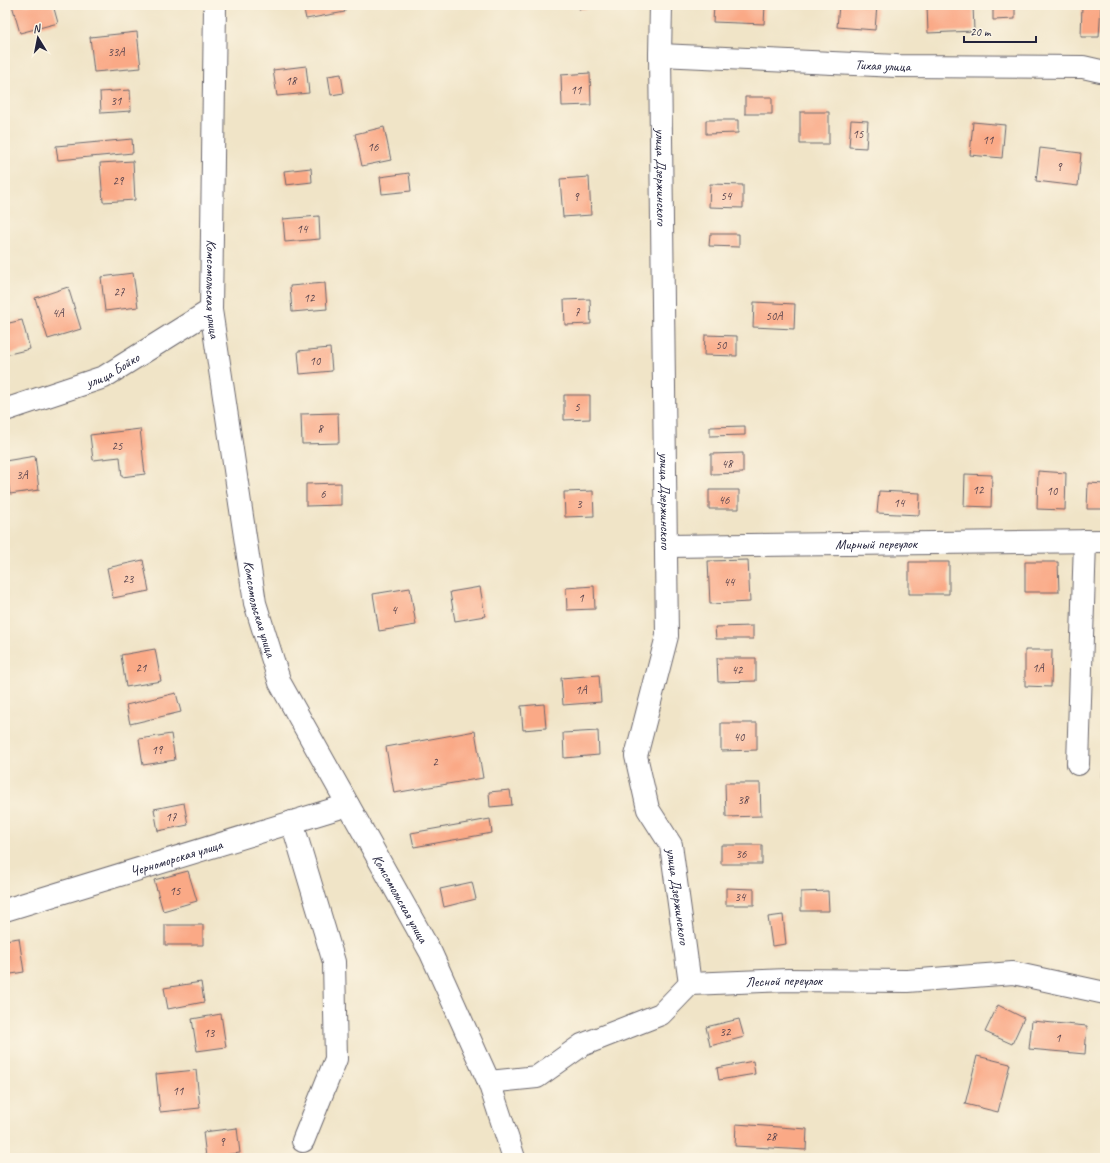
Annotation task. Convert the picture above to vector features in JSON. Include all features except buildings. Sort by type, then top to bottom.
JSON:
[{"type":"street","name":"Комсомольская улица","points":[[215,5],[211,310],[255,603],[280,684],[431,953],[489,1082],[514,1158]]},
{"type":"street","name":"улица Дзержинского","points":[[661,5],[660,55],[667,636],[636,756],[648,809],[671,845],[690,984]]},
{"type":"street","name":"Тихая улица","points":[[660,55],[897,66],[1083,67],[1105,72]]},
{"type":"street","name":"улица Бойко","points":[[5,410],[104,377],[211,310]]},
{"type":"street","name":"Мирный переулок","points":[[666,546],[1095,541],[1078,764]]},
{"type":"street","name":"Черноморская улица","points":[[5,910],[348,805]]},
{"type":"street","points":[[292,822],[334,962],[336,1059],[303,1140]]},
{"type":"street","name":"Лесной переулок","points":[[690,984],[788,980],[907,981],[1013,973],[1105,993]]},
{"type":"street","points":[[489,1082],[537,1077],[582,1045],[661,1014],[690,984]]}]
